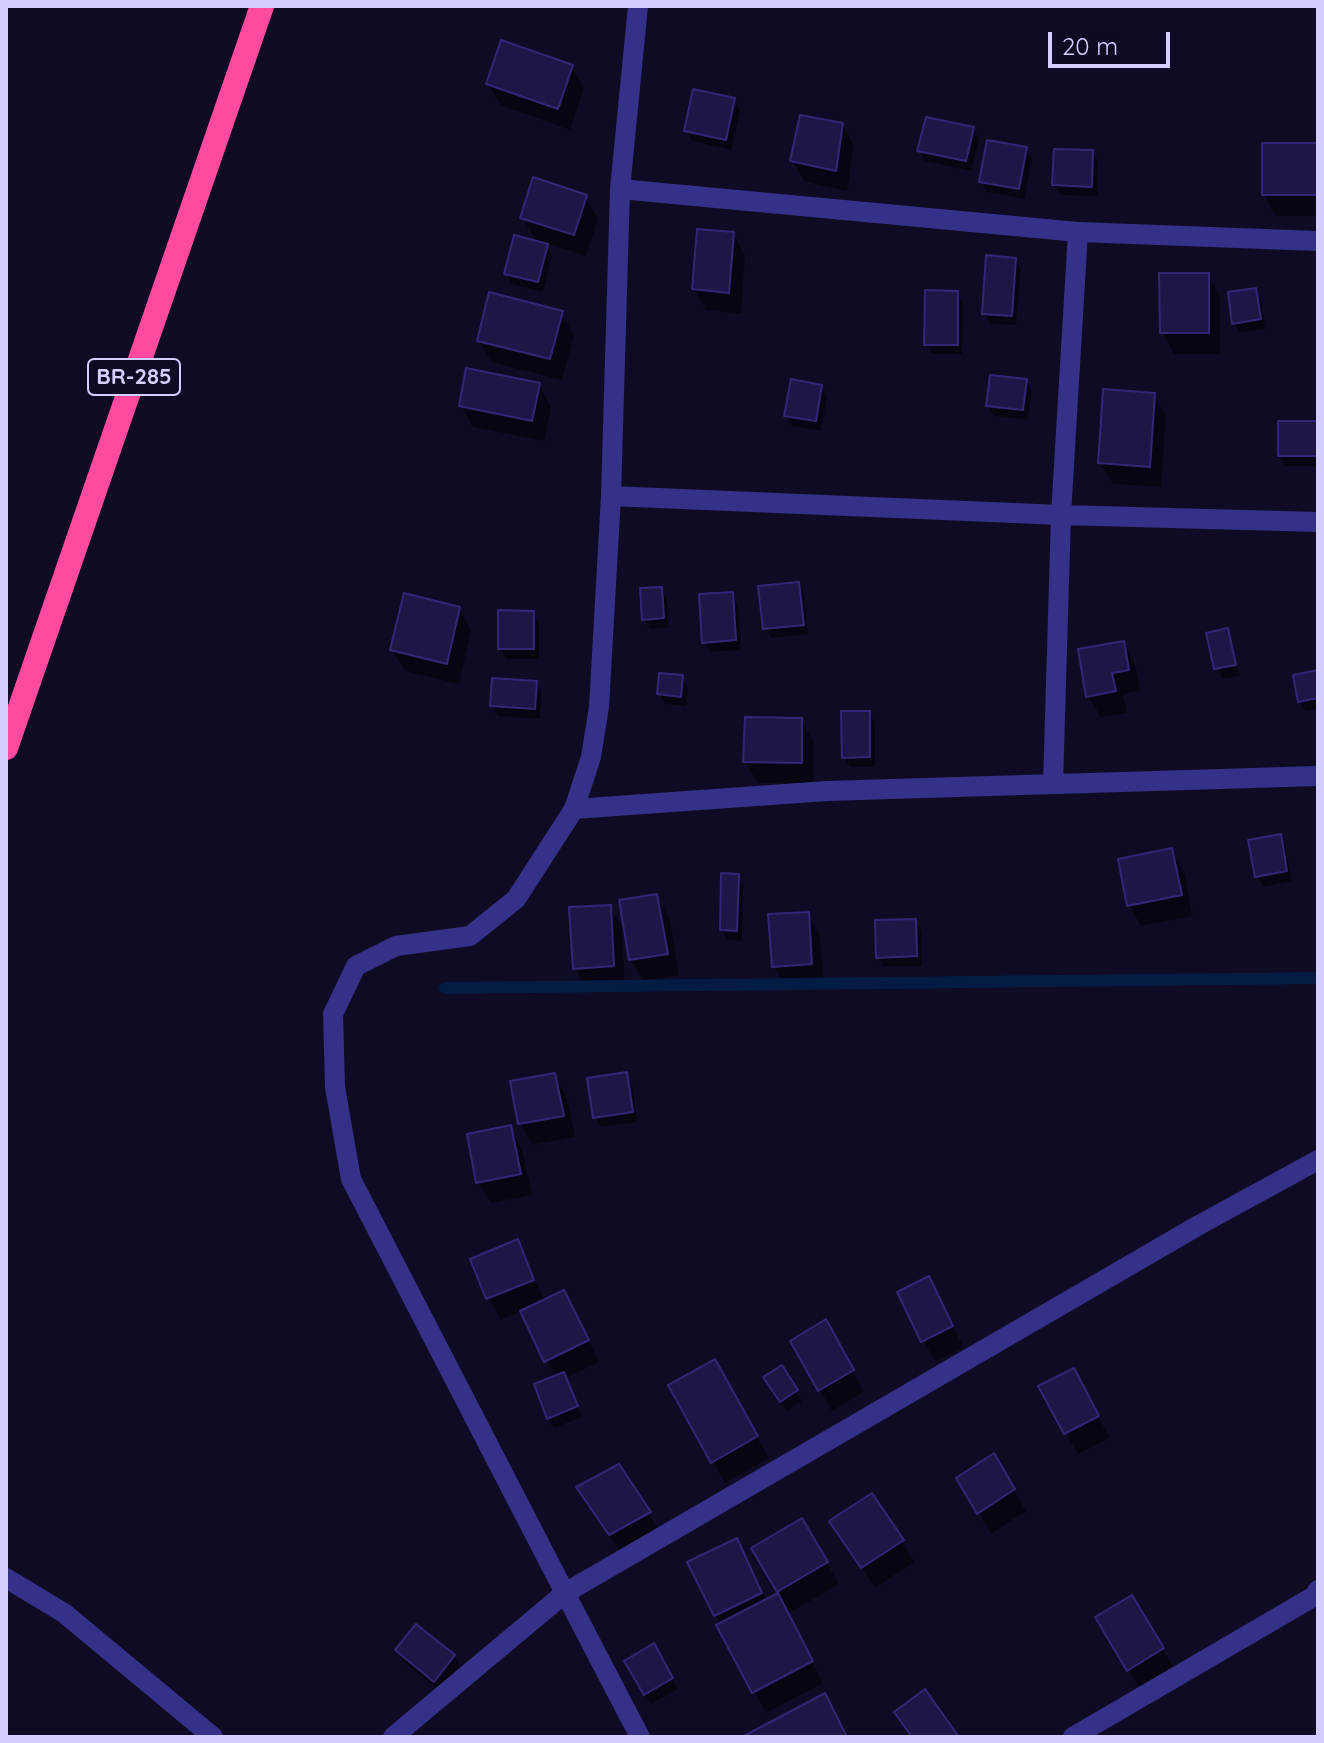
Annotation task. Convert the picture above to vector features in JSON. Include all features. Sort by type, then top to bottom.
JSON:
[{"type":"highway","name":"BR-285","points":[[6,748],[262,6]]},
{"type":"street","points":[[638,6],[620,189],[611,496],[599,707],[591,757],[574,809],[516,899],[470,936],[396,946],[356,966],[333,1014],[335,1087],[351,1179],[640,1737]]},
{"type":"street","points":[[620,189],[1078,232],[1318,241]]},
{"type":"street","points":[[1053,784],[1061,515],[1078,232]]},
{"type":"street","points":[[611,496],[1061,515],[1318,522]]},
{"type":"street","points":[[574,809],[827,791],[1318,776]]},
{"type":"street","points":[[393,1737],[565,1593],[1199,1225],[1318,1160]]},
{"type":"street","points":[[6,1578],[64,1613],[213,1737]]},
{"type":"street","points":[[1073,1737],[1318,1592]]},
{"type":"building","points":[[501,40],[573,65],[558,109],[486,84]]},
{"type":"building","points":[[693,89],[735,98],[726,140],[684,131]]},
{"type":"building","points":[[800,115],[843,123],[836,171],[790,161]]},
{"type":"building","points":[[926,117],[974,127],[966,161],[917,151]]},
{"type":"building","points":[[987,140],[1027,147],[1019,189],[979,182]]},
{"type":"building","points":[[1262,143],[1318,143],[1318,195],[1262,195]]},
{"type":"building","points":[[1054,149],[1093,150],[1092,187],[1052,185]]},
{"type":"building","points":[[533,177],[587,195],[574,235],[520,218]]},
{"type":"building","points":[[697,229],[734,232],[729,293],[692,289]]},
{"type":"building","points":[[514,235],[548,244],[538,282],[504,274]]},
{"type":"building","points":[[986,255],[1016,258],[1012,316],[982,314]]},
{"type":"building","points":[[1159,273],[1209,273],[1209,333],[1160,333]]},
{"type":"building","points":[[1256,288],[1261,319],[1232,324],[1228,292]]},
{"type":"building","points":[[925,290],[958,291],[958,345],[924,345]]},
{"type":"building","points":[[489,292],[563,311],[550,359],[477,341]]},
{"type":"building","points":[[466,368],[540,383],[532,421],[459,406]]},
{"type":"building","points":[[990,375],[1027,379],[1023,410],[986,406]]},
{"type":"building","points":[[791,379],[822,385],[816,421],[784,416]]},
{"type":"building","points":[[1103,389],[1155,393],[1150,467],[1098,463]]},
{"type":"building","points":[[1278,421],[1318,421],[1318,456],[1278,456]]},
{"type":"building","points":[[799,582],[804,625],[763,629],[758,586]]},
{"type":"building","points":[[662,587],[664,618],[642,620],[640,588]]},
{"type":"building","points":[[733,592],[736,640],[702,643],[699,594]]},
{"type":"building","points":[[404,593],[460,607],[447,664],[390,650]]},
{"type":"building","points":[[498,610],[534,611],[534,649],[498,649]]},
{"type":"building","points":[[1228,628],[1236,665],[1214,669],[1206,633]]},
{"type":"building","points":[[1124,641],[1129,670],[1112,673],[1116,691],[1086,697],[1078,649]]},
{"type":"building","points":[[1318,670],[1318,698],[1298,702],[1293,675]]},
{"type":"building","points":[[659,673],[683,675],[681,697],[657,694]]},
{"type":"building","points":[[492,678],[537,681],[535,709],[490,706]]},
{"type":"building","points":[[841,711],[870,711],[870,757],[842,758]]},
{"type":"building","points":[[745,717],[802,718],[802,763],[743,762]]},
{"type":"building","points":[[1281,834],[1287,871],[1255,877],[1248,840]]},
{"type":"building","points":[[1172,848],[1182,895],[1127,906],[1118,859]]},
{"type":"building","points":[[721,873],[739,874],[737,931],[720,930]]},
{"type":"building","points":[[657,894],[668,954],[629,960],[619,900]]},
{"type":"building","points":[[611,905],[614,966],[573,969],[569,907]]},
{"type":"building","points":[[809,912],[812,964],[772,967],[768,914]]},
{"type":"building","points":[[916,919],[917,956],[876,958],[875,920]]},
{"type":"building","points":[[627,1072],[633,1112],[593,1118],[587,1078]]},
{"type":"building","points":[[555,1073],[564,1116],[518,1124],[510,1081]]},
{"type":"building","points":[[511,1125],[521,1174],[476,1183],[467,1134]]},
{"type":"building","points":[[518,1239],[534,1280],[486,1299],[470,1259]]},
{"type":"building","points":[[929,1276],[953,1326],[921,1342],[897,1292]]},
{"type":"building","points":[[564,1290],[589,1340],[544,1362],[520,1311]]},
{"type":"building","points":[[826,1319],[854,1370],[818,1391],[790,1341]]},
{"type":"building","points":[[715,1359],[758,1436],[711,1463],[668,1385]]},
{"type":"building","points":[[782,1365],[798,1390],[780,1402],[763,1377]]},
{"type":"building","points":[[1074,1368],[1099,1416],[1064,1434],[1038,1386]]},
{"type":"building","points":[[564,1372],[578,1406],[547,1419],[534,1384]]},
{"type":"building","points":[[994,1453],[1015,1489],[977,1514],[956,1478]]},
{"type":"building","points":[[619,1464],[651,1512],[609,1535],[576,1487]]},
{"type":"building","points":[[872,1493],[904,1540],[861,1568],[829,1521]]},
{"type":"building","points":[[802,1518],[828,1562],[777,1592],[751,1548]]},
{"type":"building","points":[[737,1538],[762,1593],[714,1616],[687,1562]]},
{"type":"building","points":[[778,1593],[813,1661],[752,1693],[716,1625]]},
{"type":"building","points":[[1132,1595],[1164,1648],[1127,1671],[1095,1617]]},
{"type":"building","points":[[416,1624],[455,1655],[434,1682],[395,1650]]},
{"type":"building","points":[[654,1643],[673,1678],[644,1695],[624,1661]]},
{"type":"building","points":[[925,1689],[959,1737],[912,1737],[894,1712]]},
{"type":"building","points":[[825,1693],[847,1737],[742,1737]]},
{"type":"waterway","points":[[445,988],[1318,978]]}]
